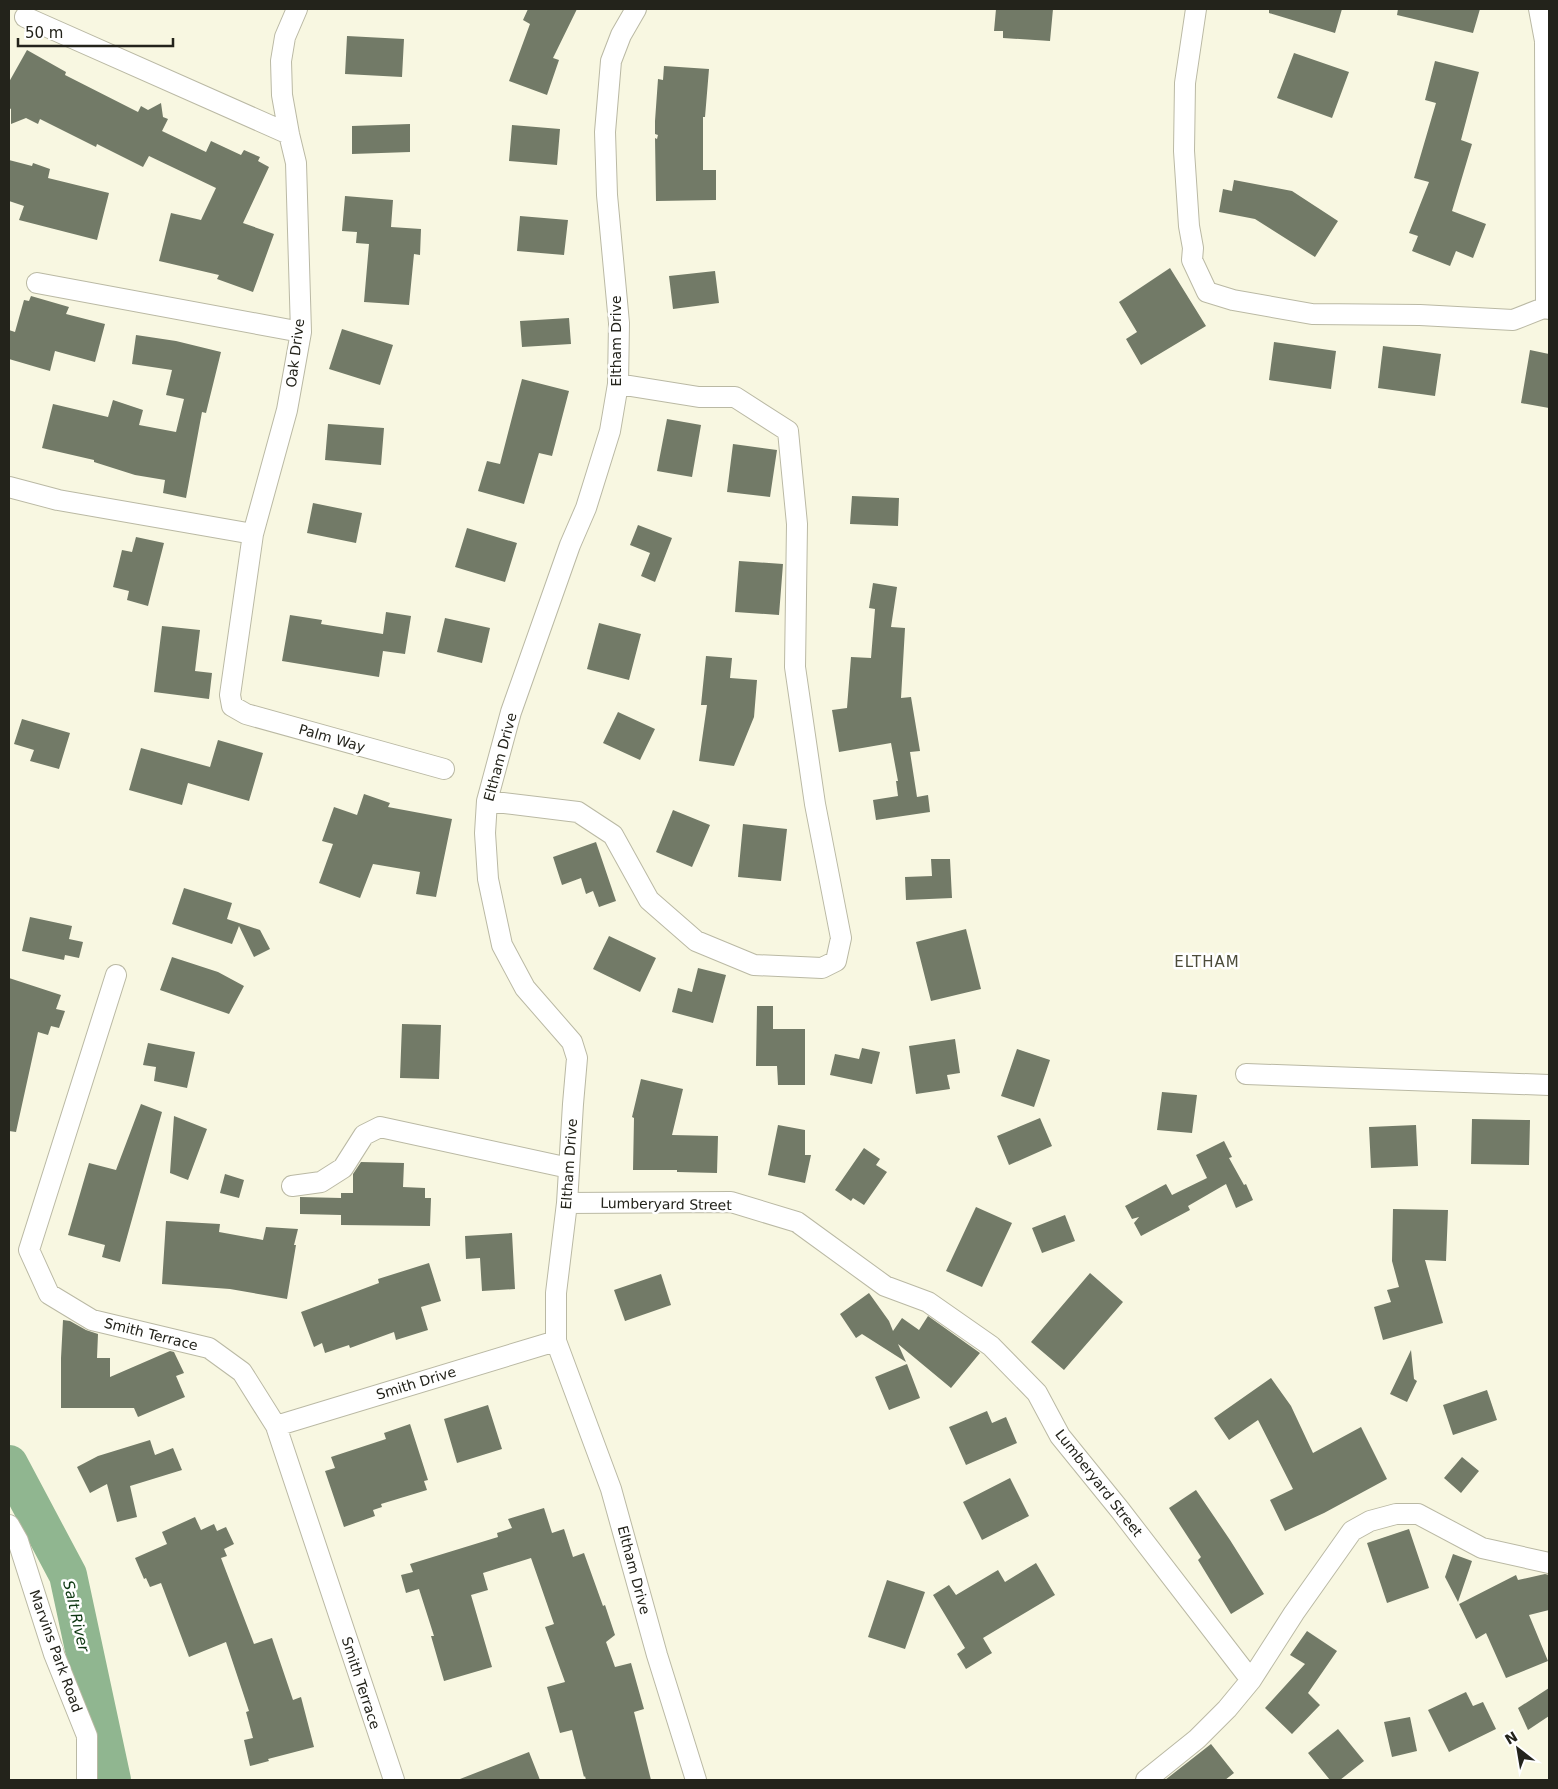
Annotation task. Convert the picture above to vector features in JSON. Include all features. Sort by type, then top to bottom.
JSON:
[{"type":"street","name":"Oak Drive","points":[[230,695],[253,534],[287,410],[301,332],[296,163],[282,95],[282,60],[286,37],[297,9]]},
{"type":"street","name":"Eltham Drive","points":[[636,9],[621,35],[611,62],[605,132],[607,195],[619,323],[618,384],[607,440],[586,508],[570,545],[511,712],[487,801],[485,833],[488,879],[502,945],[525,988],[572,1042],[577,1058],[567,1203],[556,1293],[556,1341],[612,1489],[656,1655],[696,1780]]},
{"type":"street","points":[[1196,9],[1185,83],[1184,151],[1192,260],[1207,292],[1233,300],[1312,314],[1420,314],[1513,320],[1548,308],[1545,41],[1539,9]]},
{"type":"street","points":[[25,17],[289,134]]},
{"type":"street","points":[[37,283],[301,332]]},
{"type":"street","points":[[487,801],[578,812],[613,835],[650,900],[696,941],[754,965],[822,968],[836,961],[840,938],[815,804],[795,667],[797,524],[788,431],[735,397],[699,397],[618,384]]},
{"type":"street","points":[[9,487],[58,500],[253,534]]},
{"type":"street","name":"Palm Way","points":[[230,695],[232,706],[246,714],[444,769]]},
{"type":"street","name":"Smith Terrace","points":[[116,975],[29,1250],[49,1294],[92,1320],[209,1348],[242,1372],[276,1426],[394,1780]]},
{"type":"street","points":[[1246,1074],[1549,1084]]},
{"type":"street","points":[[292,1186],[321,1182],[343,1168],[364,1135],[380,1127],[569,1168]]},
{"type":"street","name":"Lumberyard Street","points":[[567,1203],[731,1202],[797,1222],[885,1286],[928,1302],[991,1346],[1037,1392],[1060,1436],[1252,1680]]},
{"type":"street","name":"Smith Drive","points":[[276,1426],[556,1341]]},
{"type":"street","points":[[1146,1780],[1197,1739],[1227,1709],[1252,1680],[1332,1557],[1352,1531],[1370,1521],[1396,1514],[1418,1514],[1482,1548],[1549,1563]]},
{"type":"street","name":"Marvins Park Road","points":[[9,1525],[18,1541],[54,1654],[87,1736],[87,1780]]},
{"type":"building","points":[[528,9],[577,9],[553,58],[559,60],[547,95],[509,81],[530,24],[523,20]]},
{"type":"building","points":[[996,9],[1053,9],[1050,41],[1003,38],[1003,31],[994,31]]},
{"type":"building","points":[[1269,9],[1342,9],[1335,33],[1269,13]]},
{"type":"building","points":[[1398,9],[1480,9],[1473,33],[1397,15]]},
{"type":"building","points":[[347,36],[404,39],[402,77],[345,74]]},
{"type":"building","points":[[27,50],[66,72],[65,75],[138,112],[141,106],[148,110],[161,103],[163,117],[168,119],[162,131],[206,152],[211,141],[241,155],[244,150],[260,157],[258,161],[269,167],[243,223],[274,234],[253,292],[217,279],[219,275],[159,261],[171,213],[201,220],[216,188],[149,156],[143,167],[97,144],[96,147],[40,119],[38,124],[26,118],[11,124],[9,82]]},
{"type":"building","points":[[1294,53],[1349,72],[1332,118],[1277,98]]},
{"type":"building","points":[[1435,61],[1479,72],[1461,140],[1472,144],[1452,211],[1486,224],[1473,258],[1456,251],[1450,266],[1412,251],[1418,236],[1409,233],[1429,182],[1414,178],[1436,103],[1425,100]]},
{"type":"building","points":[[664,66],[709,69],[705,117],[703,117],[703,170],[716,170],[716,200],[656,201],[655,138],[657,139],[658,135],[655,134],[655,121],[658,79],[663,80]]},
{"type":"building","points":[[410,124],[410,152],[352,154],[352,126]]},
{"type":"building","points":[[512,125],[560,129],[557,165],[509,161]]},
{"type":"building","points":[[9,160],[32,166],[33,163],[50,169],[48,178],[109,193],[97,240],[19,220],[24,206],[9,201]]},
{"type":"building","points":[[1234,180],[1292,191],[1338,221],[1315,257],[1255,219],[1219,212],[1223,189],[1232,191]]},
{"type":"building","points":[[345,196],[393,200],[391,227],[421,229],[420,255],[414,254],[409,305],[364,302],[369,244],[356,243],[357,232],[342,231]]},
{"type":"building","points":[[520,216],[568,220],[564,255],[517,251]]},
{"type":"building","points":[[1170,268],[1206,326],[1141,365],[1126,339],[1137,332],[1119,302]]},
{"type":"building","points":[[715,271],[719,303],[673,309],[669,276]]},
{"type":"building","points":[[31,296],[69,307],[66,314],[105,324],[95,362],[55,351],[50,371],[9,359],[9,330],[15,332],[24,300],[29,301]]},
{"type":"building","points":[[569,318],[571,344],[522,347],[520,321]]},
{"type":"building","points":[[342,329],[393,345],[380,385],[329,369]]},
{"type":"building","points":[[136,335],[176,341],[221,352],[206,413],[202,412],[186,498],[163,493],[165,480],[135,475],[94,462],[94,460],[42,448],[53,404],[108,417],[113,400],[143,410],[139,425],[176,432],[184,399],[166,395],[172,370],[132,364]]},
{"type":"building","points":[[1274,342],[1336,351],[1331,389],[1269,380]]},
{"type":"building","points":[[1383,346],[1441,354],[1435,396],[1378,388]]},
{"type":"building","points":[[1530,350],[1549,354],[1549,408],[1521,403]]},
{"type":"building","points":[[522,379],[569,391],[552,456],[539,453],[524,504],[478,491],[487,461],[500,464]]},
{"type":"building","points":[[667,419],[701,425],[692,477],[657,471]]},
{"type":"building","points":[[328,424],[384,428],[381,465],[325,460]]},
{"type":"building","points":[[733,444],[777,450],[770,497],[727,492]]},
{"type":"building","points":[[852,496],[899,498],[898,526],[850,524]]},
{"type":"building","points":[[313,503],[362,513],[356,543],[307,533]]},
{"type":"building","points":[[638,525],[672,538],[655,582],[641,576],[650,553],[630,545]]},
{"type":"building","points":[[467,528],[517,543],[505,582],[455,567]]},
{"type":"building","points":[[136,537],[164,543],[148,606],[127,600],[129,591],[113,587],[122,550],[132,552]]},
{"type":"building","points":[[739,561],[783,564],[779,615],[735,612]]},
{"type":"building","points":[[873,583],[897,587],[891,627],[905,628],[901,698],[911,697],[920,751],[910,752],[917,797],[928,795],[930,812],[876,820],[873,800],[898,796],[896,781],[898,781],[891,743],[839,752],[832,710],[847,708],[851,657],[871,658],[875,609],[869,608]]},
{"type":"building","points":[[386,612],[411,616],[405,654],[383,651],[379,677],[282,661],[290,615],[322,620],[321,624],[383,634]]},
{"type":"building","points":[[445,618],[490,628],[482,663],[437,652]]},
{"type":"building","points":[[599,623],[641,634],[629,680],[587,669]]},
{"type":"building","points":[[162,626],[200,630],[195,671],[212,673],[209,699],[154,692]]},
{"type":"building","points":[[706,656],[732,658],[730,678],[757,680],[754,717],[734,766],[699,761],[707,705],[701,705]]},
{"type":"building","points":[[618,712],[655,729],[640,760],[603,743]]},
{"type":"building","points":[[22,719],[70,733],[59,769],[30,761],[34,750],[14,744]]},
{"type":"building","points":[[218,740],[263,753],[249,801],[188,783],[182,805],[129,790],[141,748],[210,767]]},
{"type":"building","points":[[364,794],[390,803],[388,807],[452,819],[436,897],[416,894],[420,872],[373,864],[360,898],[319,883],[333,844],[322,841],[334,807],[357,815]]},
{"type":"building","points":[[673,810],[710,825],[692,867],[656,852]]},
{"type":"building","points":[[743,824],[787,829],[781,881],[738,877]]},
{"type":"building","points":[[596,842],[616,901],[599,907],[593,891],[586,894],[581,878],[562,885],[553,857]]},
{"type":"building","points":[[931,859],[950,859],[952,898],[906,900],[905,877],[932,876]]},
{"type":"building","points":[[184,888],[232,903],[227,919],[260,930],[270,949],[254,957],[239,926],[232,944],[172,924]]},
{"type":"building","points":[[30,917],[72,926],[69,939],[83,942],[79,958],[65,955],[64,960],[22,951]]},
{"type":"building","points":[[966,929],[981,989],[931,1001],[916,942]]},
{"type":"building","points":[[609,936],[656,958],[640,992],[593,969]]},
{"type":"building","points":[[172,957],[218,972],[244,986],[229,1014],[160,990]]},
{"type":"building","points":[[698,968],[726,975],[713,1023],[672,1012],[678,988],[692,992]]},
{"type":"building","points":[[9,978],[61,995],[56,1009],[65,1011],[59,1028],[51,1026],[48,1035],[38,1032],[16,1132],[9,1131]]},
{"type":"building","points":[[757,1006],[773,1006],[773,1029],[805,1029],[805,1085],[778,1085],[777,1066],[756,1066]]},
{"type":"building","points":[[402,1024],[441,1025],[439,1079],[400,1078]]},
{"type":"building","points":[[955,1039],[960,1073],[947,1075],[950,1089],[916,1094],[909,1046]]},
{"type":"building","points":[[148,1043],[195,1052],[187,1088],[154,1081],[156,1067],[143,1065]]},
{"type":"building","points":[[862,1048],[880,1052],[872,1084],[830,1075],[835,1054],[859,1059]]},
{"type":"building","points":[[1017,1049],[1050,1060],[1034,1107],[1001,1096]]},
{"type":"building","points":[[641,1079],[683,1089],[672,1135],[718,1136],[717,1173],[677,1172],[677,1170],[633,1170],[634,1118],[632,1117]]},
{"type":"building","points":[[1162,1092],[1197,1095],[1192,1133],[1157,1130]]},
{"type":"building","points":[[141,1104],[162,1112],[120,1262],[102,1257],[105,1245],[68,1235],[89,1163],[116,1170]]},
{"type":"building","points":[[174,1116],[207,1129],[188,1180],[170,1173]]},
{"type":"building","points":[[1040,1118],[1052,1146],[1009,1165],[997,1136]]},
{"type":"building","points":[[1472,1119],[1530,1120],[1529,1165],[1471,1164]]},
{"type":"building","points":[[778,1125],[805,1130],[805,1155],[811,1155],[805,1183],[768,1175]]},
{"type":"building","points":[[1416,1125],[1418,1166],[1371,1168],[1369,1127]]},
{"type":"building","points":[[1224,1141],[1232,1157],[1229,1158],[1244,1185],[1246,1184],[1253,1200],[1236,1208],[1226,1184],[1188,1206],[1190,1210],[1141,1236],[1134,1223],[1139,1217],[1132,1219],[1125,1206],[1166,1184],[1172,1195],[1207,1178],[1196,1155]]},
{"type":"building","points":[[864,1148],[880,1159],[876,1165],[887,1172],[864,1205],[853,1198],[851,1201],[835,1190]]},
{"type":"building","points":[[361,1162],[404,1163],[403,1187],[425,1188],[425,1198],[431,1198],[430,1226],[341,1225],[341,1215],[300,1214],[300,1197],[341,1198],[341,1193],[353,1193],[353,1174]]},
{"type":"building","points":[[225,1174],[244,1180],[239,1198],[220,1193]]},
{"type":"building","points":[[976,1207],[1012,1223],[982,1287],[946,1271]]},
{"type":"building","points":[[1393,1209],[1448,1210],[1446,1261],[1425,1260],[1443,1323],[1383,1340],[1374,1307],[1391,1302],[1387,1290],[1399,1287],[1392,1261]]},
{"type":"building","points":[[1065,1215],[1075,1241],[1042,1253],[1032,1228]]},
{"type":"building","points":[[166,1221],[220,1224],[219,1232],[263,1240],[266,1227],[298,1229],[287,1299],[230,1289],[162,1284]]},
{"type":"building","points":[[512,1233],[515,1289],[482,1291],[480,1258],[466,1259],[465,1236]]},
{"type":"building","points":[[429,1263],[441,1301],[421,1307],[428,1330],[396,1340],[394,1332],[350,1348],[349,1345],[325,1353],[322,1343],[314,1347],[301,1312],[379,1283],[378,1279]]},
{"type":"building","points":[[1090,1273],[1123,1302],[1064,1370],[1031,1342]]},
{"type":"building","points":[[661,1274],[671,1305],[625,1321],[614,1290]]},
{"type":"building","points":[[869,1293],[889,1321],[893,1331],[902,1318],[919,1330],[928,1316],[980,1353],[951,1388],[898,1344],[906,1362],[862,1334],[856,1338],[840,1314]]},
{"type":"building","points":[[63,1320],[70,1321],[98,1334],[97,1358],[110,1358],[110,1377],[170,1351],[174,1352],[184,1373],[176,1376],[185,1397],[138,1417],[134,1408],[61,1408]]},
{"type":"building","points":[[1411,1350],[1414,1379],[1417,1381],[1407,1402],[1390,1394]]},
{"type":"building","points":[[907,1364],[920,1398],[889,1410],[875,1377]]},
{"type":"building","points":[[1271,1378],[1291,1406],[1313,1453],[1361,1427],[1387,1479],[1324,1513],[1285,1531],[1270,1500],[1293,1489],[1258,1420],[1229,1440],[1214,1418]]},
{"type":"building","points":[[1487,1390],[1497,1420],[1453,1435],[1443,1405]]},
{"type":"building","points":[[488,1405],[502,1449],[457,1463],[444,1419]]},
{"type":"building","points":[[987,1411],[992,1423],[1006,1417],[1017,1443],[966,1465],[949,1427]]},
{"type":"building","points":[[410,1424],[428,1480],[424,1481],[427,1490],[381,1504],[382,1507],[373,1510],[375,1516],[344,1527],[325,1471],[335,1468],[331,1457],[386,1439],[384,1433]]},
{"type":"building","points":[[150,1440],[155,1455],[173,1448],[182,1470],[130,1486],[137,1517],[117,1522],[107,1484],[90,1493],[77,1467],[98,1456]]},
{"type":"building","points":[[1462,1457],[1479,1471],[1461,1493],[1444,1478]]},
{"type":"building","points":[[1010,1478],[1029,1516],[982,1540],[963,1502]]},
{"type":"building","points":[[1196,1490],[1264,1594],[1231,1614],[1198,1560],[1201,1557],[1169,1508]]},
{"type":"building","points":[[544,1508],[552,1533],[564,1529],[573,1557],[584,1553],[615,1635],[606,1642],[615,1667],[631,1663],[644,1709],[634,1712],[651,1780],[586,1780],[572,1730],[560,1733],[547,1687],[565,1682],[545,1627],[554,1624],[531,1558],[483,1573],[488,1590],[471,1595],[492,1667],[444,1681],[431,1636],[434,1636],[419,1589],[406,1593],[401,1575],[413,1572],[410,1564],[498,1537],[497,1533],[512,1528],[508,1519]]},
{"type":"building","points":[[195,1517],[201,1530],[214,1524],[217,1531],[226,1527],[234,1544],[224,1549],[227,1556],[221,1558],[254,1644],[272,1638],[293,1700],[301,1697],[314,1747],[268,1759],[269,1761],[250,1766],[244,1740],[253,1738],[246,1712],[249,1711],[226,1642],[189,1657],[161,1583],[150,1587],[146,1578],[144,1579],[135,1558],[167,1544],[162,1532]]},
{"type":"building","points":[[1409,1529],[1429,1588],[1387,1603],[1367,1543]]},
{"type":"building","points":[[1453,1554],[1472,1561],[1458,1602],[1445,1577]]},
{"type":"building","points":[[1036,1563],[1055,1595],[983,1638],[992,1653],[966,1669],[957,1654],[965,1648],[933,1595],[949,1585],[956,1595],[998,1570],[1005,1582]]},
{"type":"building","points":[[1545,1574],[1549,1575],[1549,1610],[1529,1615],[1548,1661],[1506,1678],[1486,1633],[1476,1639],[1459,1604],[1516,1575],[1518,1580]]},
{"type":"building","points":[[887,1580],[925,1592],[905,1649],[868,1637]]},
{"type":"building","points":[[1307,1631],[1337,1651],[1308,1693],[1320,1705],[1292,1734],[1265,1708],[1305,1664],[1290,1655]]},
{"type":"building","points":[[1549,1688],[1549,1716],[1528,1730],[1518,1708]]},
{"type":"building","points":[[1466,1692],[1473,1706],[1483,1702],[1496,1729],[1449,1752],[1428,1710]]},
{"type":"building","points":[[1410,1717],[1417,1751],[1392,1757],[1384,1722]]},
{"type":"building","points":[[1338,1729],[1364,1761],[1340,1780],[1330,1780],[1308,1753]]},
{"type":"building","points":[[1211,1744],[1234,1773],[1225,1780],[1165,1780]]},
{"type":"building","points":[[529,1752],[540,1780],[460,1779]]},
{"type":"waterway","name":"Salt River","points":[[9,1464],[68,1575],[112,1780]]},
{"type":"district","name":"ELTHAM","points":[[1207,962]]}]
